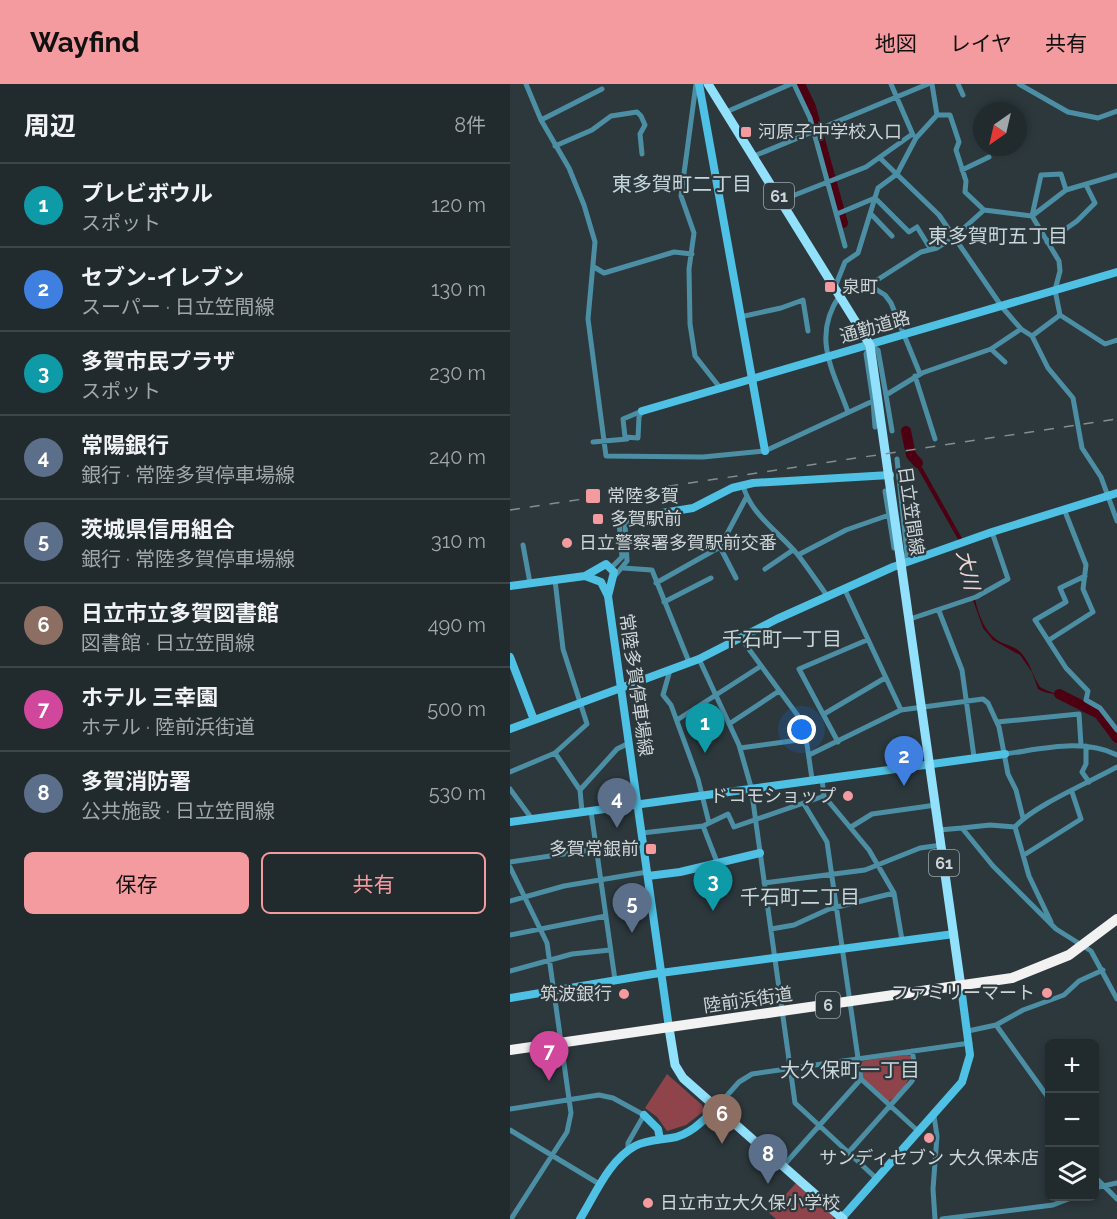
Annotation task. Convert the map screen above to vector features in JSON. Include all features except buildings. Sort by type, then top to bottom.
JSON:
[{"type":"highway","name":"陸前浜街道","points":[[510,1050],[961,987],[1033,972],[1085,945],[1117,919]]},
{"type":"main road","name":"日立笠間線","points":[[708,84],[870,345],[961,987]]},
{"type":"main road","points":[[669,1028],[673,1057],[679,1072],[716,1108],[842,1219]]},
{"type":"street","points":[[526,84],[541,120],[569,168],[584,205],[595,242],[588,319],[606,456],[703,457],[765,451],[873,401]]},
{"type":"street","points":[[697,84],[681,196],[694,233],[689,300],[692,343],[701,366],[721,389]]},
{"type":"street","points":[[697,84],[765,451]]},
{"type":"street","points":[[726,112],[793,84],[817,130],[839,213],[845,246]]},
{"type":"street","points":[[848,412],[827,356],[824,337],[826,322],[838,291],[845,262],[858,254],[878,188],[897,174],[914,136],[891,84]]},
{"type":"street","points":[[754,156],[930,84],[937,115]]},
{"type":"street","points":[[958,84],[963,95]]},
{"type":"street","points":[[1019,84],[1075,114],[1098,118],[1117,111]]},
{"type":"street","points":[[541,120],[602,89]]},
{"type":"street","points":[[555,146],[592,130],[611,116],[637,112],[645,125],[639,134],[642,154]]},
{"type":"street","points":[[782,200],[867,166],[914,136],[937,115],[950,115],[959,142],[956,150],[965,192],[984,210],[1032,216],[1066,190],[1117,175]]},
{"type":"street","points":[[962,170],[989,156]]},
{"type":"street","points":[[880,158],[939,215],[1002,307],[1021,329],[1032,336],[1048,368],[1073,398],[1082,448],[1113,494],[1117,522]]},
{"type":"street","points":[[1066,190],[1061,174],[1041,175],[1032,216],[1059,261],[1060,271],[1055,290],[1060,315],[1105,344],[1117,340]]},
{"type":"street","points":[[1047,242],[1077,221],[1095,203],[1086,185]]},
{"type":"street","points":[[839,213],[875,198]]},
{"type":"street","points":[[875,198],[909,232],[917,227],[930,248]]},
{"type":"street","points":[[935,439],[918,375],[891,303],[885,295],[874,288],[874,282],[930,248],[937,248],[954,237],[984,210]]},
{"type":"street","points":[[871,214],[892,236]]},
{"type":"street","points":[[594,267],[604,273],[674,252],[692,254]]},
{"type":"street","name":"通勤道路","points":[[642,411],[1117,272]]},
{"type":"street","points":[[740,317],[781,308],[803,300],[808,331]]},
{"type":"street","points":[[1032,336],[1060,315]]},
{"type":"street","points":[[885,395],[918,375],[991,349],[1021,329]]},
{"type":"street","points":[[875,427],[866,354],[870,345],[878,350],[892,431]]},
{"type":"street","points":[[991,349],[1005,362]]},
{"type":"street","points":[[629,439],[625,437],[623,419],[642,411]]},
{"type":"street","points":[[593,442],[638,438],[639,417],[642,411]]},
{"type":"street","points":[[897,459],[907,553],[902,564]]},
{"type":"street","points":[[612,567],[622,557],[619,522],[693,508],[743,485],[890,475]]},
{"type":"street","points":[[743,485],[746,498],[752,508],[771,524],[796,553],[828,597]]},
{"type":"street","points":[[885,491],[896,557],[902,564]]},
{"type":"street","points":[[510,729],[699,659],[740,637],[902,564],[992,532],[1113,494]]},
{"type":"street","points":[[656,583],[720,547],[746,498]]},
{"type":"street","points":[[1049,640],[1093,612],[1083,589],[1086,566],[1064,509]]},
{"type":"street","points":[[765,569],[846,530],[890,515]]},
{"type":"street","points":[[585,576],[608,583],[623,568],[628,554],[625,524],[632,518]]},
{"type":"street","points":[[910,620],[993,590],[1008,579],[992,532]]},
{"type":"street","points":[[524,545],[530,583]]},
{"type":"street","points":[[720,547],[736,578]]},
{"type":"street","points":[[510,586],[585,576],[603,564],[612,567]]},
{"type":"street","points":[[597,567],[595,574],[608,596]]},
{"type":"street","points":[[608,596],[613,578],[612,567]]},
{"type":"street","points":[[623,568],[649,568],[689,662]]},
{"type":"street","points":[[1085,576],[1060,588],[1066,602],[1035,620],[1066,668],[1088,691],[1086,700],[1100,708],[1117,730]]},
{"type":"street","points":[[664,602],[711,578]]},
{"type":"street","points":[[510,772],[555,753],[587,724],[564,649],[555,580]]},
{"type":"street","points":[[845,590],[901,710]]},
{"type":"street","name":"常陸多賀停車場線","points":[[608,596],[669,1028]]},
{"type":"street","points":[[939,610],[962,670],[974,757]]},
{"type":"street","points":[[740,637],[804,724],[812,779]]},
{"type":"street","points":[[838,741],[799,669],[867,640]]},
{"type":"street","points":[[510,657],[534,720]]},
{"type":"street","points":[[699,659],[740,748],[751,787],[795,1103],[877,1179]]},
{"type":"street","points":[[677,720],[761,666]]},
{"type":"street","points":[[670,669],[663,694],[671,705],[698,779],[706,824],[717,862]]},
{"type":"street","points":[[824,714],[885,678]]},
{"type":"street","points":[[729,724],[779,691]]},
{"type":"street","points":[[809,755],[901,710],[984,699],[997,722],[1008,774],[1016,790],[1023,818]]},
{"type":"street","points":[[997,722],[1079,714],[1086,764],[1082,772],[1089,782]]},
{"type":"street","points":[[740,748],[806,739]]},
{"type":"street","points":[[580,790],[616,748],[629,743]]},
{"type":"street","points":[[510,822],[974,757],[1084,746],[1105,749],[1117,755]]},
{"type":"street","points":[[555,753],[580,790],[582,812]]},
{"type":"street","points":[[1015,828],[1023,818],[1117,767]]},
{"type":"street","points":[[822,779],[824,796],[880,866],[894,894],[902,940]]},
{"type":"street","points":[[510,789],[532,819]]},
{"type":"street","points":[[1024,855],[1082,819],[1072,792]]},
{"type":"street","points":[[642,832],[706,824],[728,814],[734,827],[824,796]]},
{"type":"street","points":[[804,804],[826,842],[861,1079],[920,1132]]},
{"type":"street","points":[[851,828],[872,814],[936,805]]},
{"type":"street","points":[[591,811],[615,980]]},
{"type":"street","points":[[939,830],[990,825],[1015,828]]},
{"type":"street","points":[[962,828],[993,866],[1053,926],[1074,942],[1085,945],[1103,970],[1117,999]]},
{"type":"street","points":[[1015,828],[1029,876],[1053,926]]},
{"type":"street","points":[[764,883],[880,866],[920,848],[942,845]]},
{"type":"street","points":[[511,1219],[570,1126],[569,1099],[550,960],[540,928],[510,865],[597,849]]},
{"type":"street","points":[[510,901],[601,879],[648,874],[760,853]]},
{"type":"street","points":[[771,929],[794,925],[836,908],[894,894]]},
{"type":"street","points":[[510,935],[606,916]]},
{"type":"street","points":[[510,998],[662,973],[843,947],[954,934]]},
{"type":"street","points":[[510,971],[550,960],[610,950]]},
{"type":"street","points":[[968,1031],[996,1026],[1023,1010],[1064,995],[1079,981],[1103,970]]},
{"type":"street","points":[[842,1219],[962,1082],[968,1065],[970,1043],[961,987]]},
{"type":"street","points":[[996,1026],[1045,1093]]},
{"type":"street","points":[[580,1219],[614,1164],[628,1151],[641,1144],[688,1132],[716,1108],[746,1077],[970,1043]]},
{"type":"street","points":[[848,1153],[912,1081],[916,1072],[912,1051]]},
{"type":"street","points":[[783,1166],[861,1079]]},
{"type":"street","points":[[510,1109],[569,1099],[606,1096],[644,1115],[658,1129],[660,1139]]},
{"type":"street","points":[[628,1151],[628,1143],[644,1115]]},
{"type":"street","points":[[934,1116],[937,1136],[933,1189],[935,1219]]},
{"type":"street","points":[[510,1130],[601,1185]]},
{"type":"street","points":[[1099,1186],[1117,1183]]},
{"type":"street","points":[[1099,1187],[1117,1199]]},
{"type":"street","points":[[942,1219],[1053,1205],[1064,1201]]},
{"type":"street","points":[[999,1212],[1000,1219]]},
{"type":"shaded area","points":[[909,453],[914,453],[963,540],[959,541]]},
{"type":"shaded area","points":[[975,599],[980,616],[989,632],[997,640],[1022,654],[1028,662],[1040,687],[1068,698],[1038,689],[1032,672],[1020,655],[993,640],[983,628],[973,600]]},
{"type":"shaded area","points":[[1077,701],[1087,705],[1108,718],[1115,728],[1117,741],[1105,723],[1094,711]]},
{"type":"shaded area","points":[[906,1054],[912,1057],[909,1077],[899,1093],[888,1102],[863,1079],[861,1064],[863,1061]]},
{"type":"shaded area","points":[[667,1074],[702,1105],[704,1111],[686,1125],[667,1131],[657,1117],[645,1108]]},
{"type":"shaded area","points":[[796,1183],[834,1219],[776,1219],[769,1213]]},
{"type":"waterway","name":"大川","points":[[800,84],[811,107],[843,223]]},
{"type":"waterway","name":"大川","points":[[906,431],[911,455],[918,463]]},
{"type":"waterway","name":"大川","points":[[1059,694],[1099,714],[1117,738]]},
{"type":"railway","points":[[510,510],[1117,419]]},
{"type":"place","name":"河原子中学校入口","points":[[746,132]]},
{"type":"place","name":"泉町","points":[[830,287]]},
{"type":"place","name":"常陸多賀","points":[[593,496]]},
{"type":"place","name":"多賀駅前","points":[[598,519]]},
{"type":"place","name":"日立警察署多賀駅前交番","points":[[567,543]]},
{"type":"place","name":"プレビボウル","points":[[705,753]]},
{"type":"place","name":"セブン-イレブン","points":[[904,786]]},
{"type":"place","name":"ドコモショップ","points":[[848,796]]},
{"type":"place","name":"常陽銀行","points":[[617,828]]},
{"type":"place","name":"多賀常銀前","points":[[651,849]]},
{"type":"place","name":"多賀市民プラザ","points":[[713,911]]},
{"type":"place","name":"茨城県信用組合","points":[[632,933]]},
{"type":"place","name":"ファミリーマート","points":[[1047,993]]},
{"type":"place","name":"筑波銀行","points":[[624,994]]},
{"type":"place","name":"ホテル 三幸園","points":[[549,1081]]},
{"type":"place","name":"サンディセブン 大久保本店","points":[[929,1138]]},
{"type":"place","name":"日立市立多賀図書館","points":[[722,1144]]},
{"type":"place","name":"多賀消防署","points":[[768,1184]]},
{"type":"place","name":"日立市立大久保小学校","points":[[648,1203]]},
{"type":"district","name":"東多賀町二丁目","points":[[682,184]]},
{"type":"district","name":"東多賀町五丁目","points":[[998,236]]},
{"type":"district","name":"千石町一丁目","points":[[782,639]]},
{"type":"district","name":"千石町二丁目","points":[[800,897]]},
{"type":"district","name":"大久保町一丁目","points":[[850,1070]]}]
